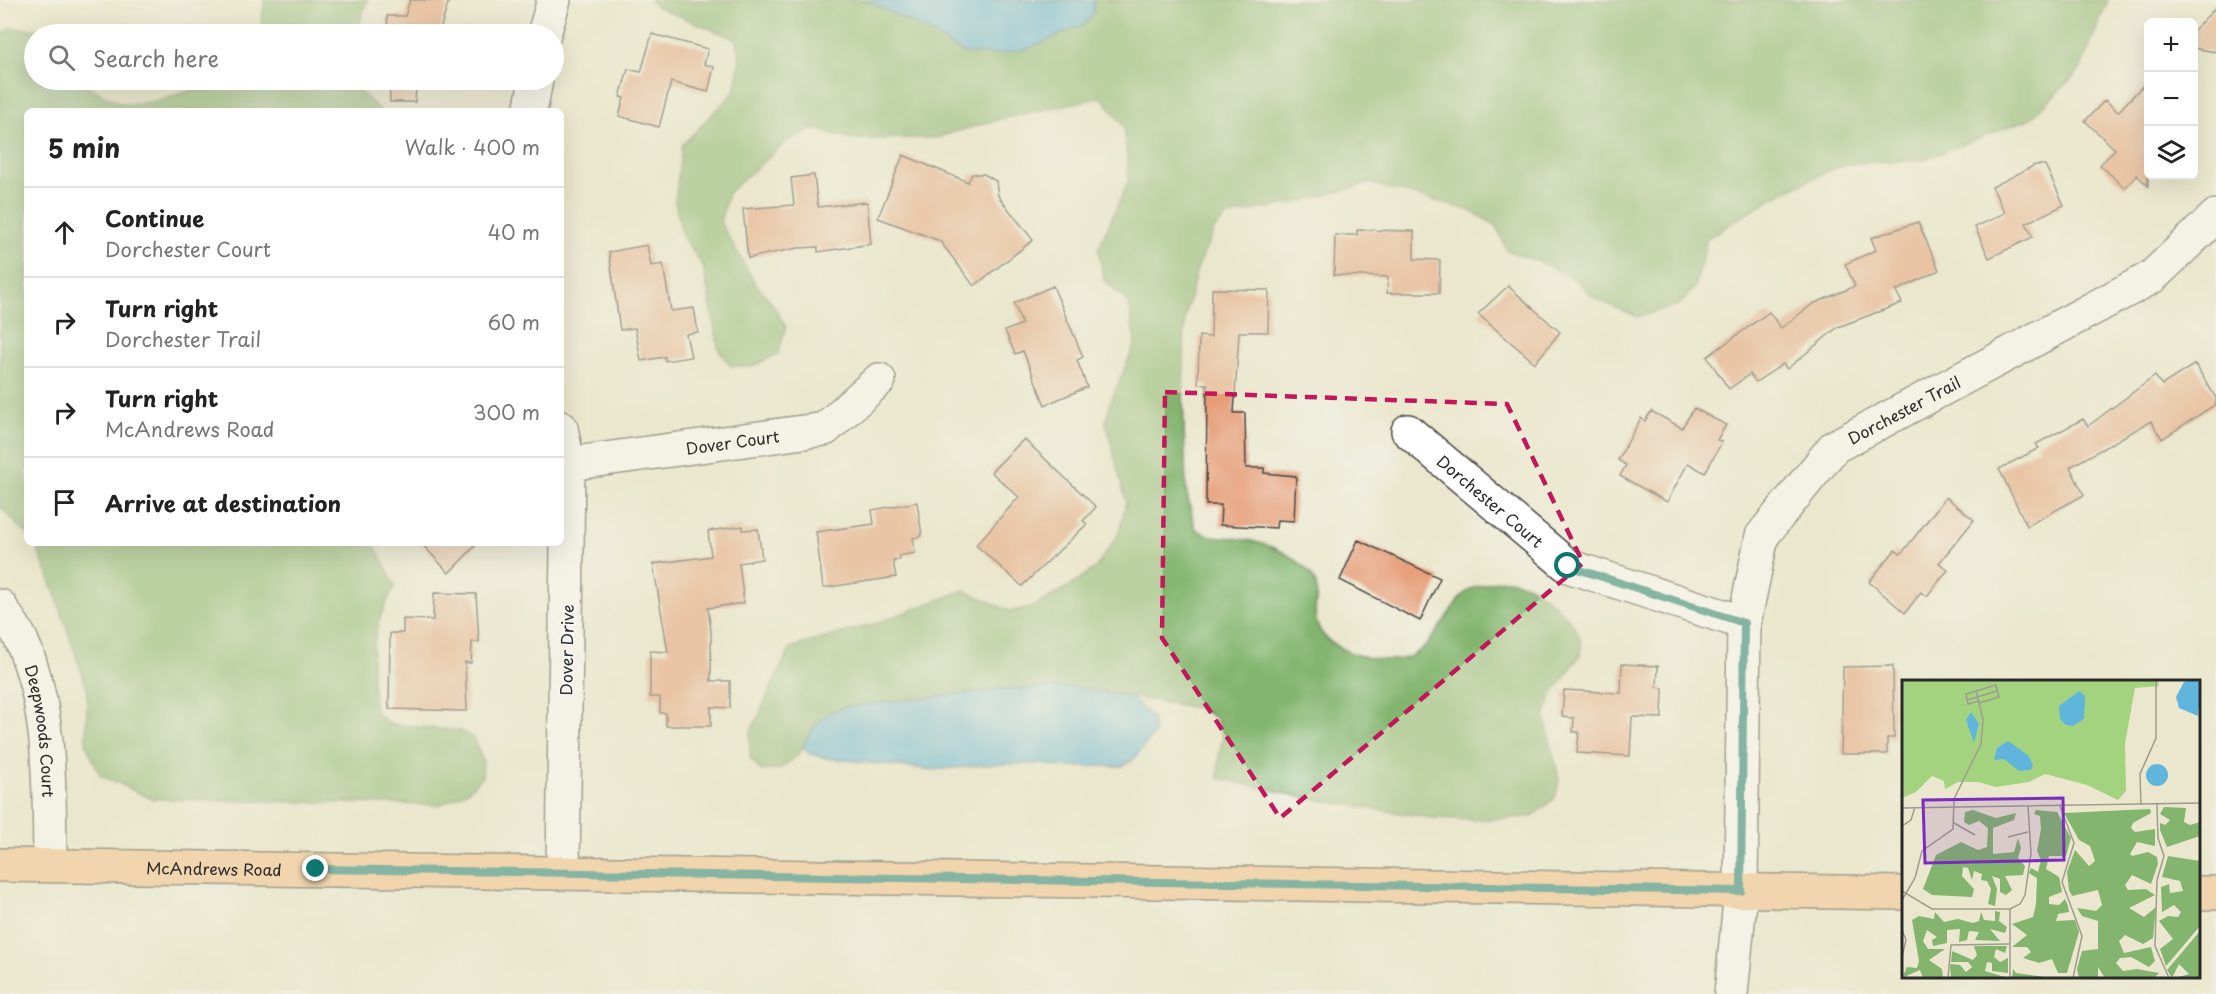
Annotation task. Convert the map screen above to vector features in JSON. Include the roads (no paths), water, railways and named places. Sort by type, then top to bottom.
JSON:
[{"type":"main road","name":"McAndrews Road","points":[[0,865],[1902,893]]},
{"type":"street","points":[[547,24],[554,0]]},
{"type":"street","points":[[531,108],[534,90]]},
{"type":"street","name":"Dorchester Trail","points":[[1731,994],[1741,891],[1744,623],[1762,536],[1834,447],[2152,277],[2216,216]]},
{"type":"street","name":"Dover Court","points":[[568,464],[825,429],[879,380]]},
{"type":"street","name":"Dorchester Court","points":[[1408,431],[1568,566],[1744,623]]},
{"type":"street","name":"Dover Drive","points":[[563,873],[568,464],[564,443]]},
{"type":"street","name":"Deepwoods Court","points":[[0,606],[22,641],[42,708],[49,774],[50,864]]},
{"type":"water","points":[[866,0],[1094,0],[1094,12],[1085,24],[1027,49],[998,54],[963,53],[926,30]]},
{"type":"water","points":[[1072,687],[1131,697],[1153,719],[1154,734],[1133,760],[1123,766],[1059,767],[1040,764],[995,764],[933,770],[825,758],[808,753],[803,746],[815,727],[825,717],[845,707],[1003,689]]}]
